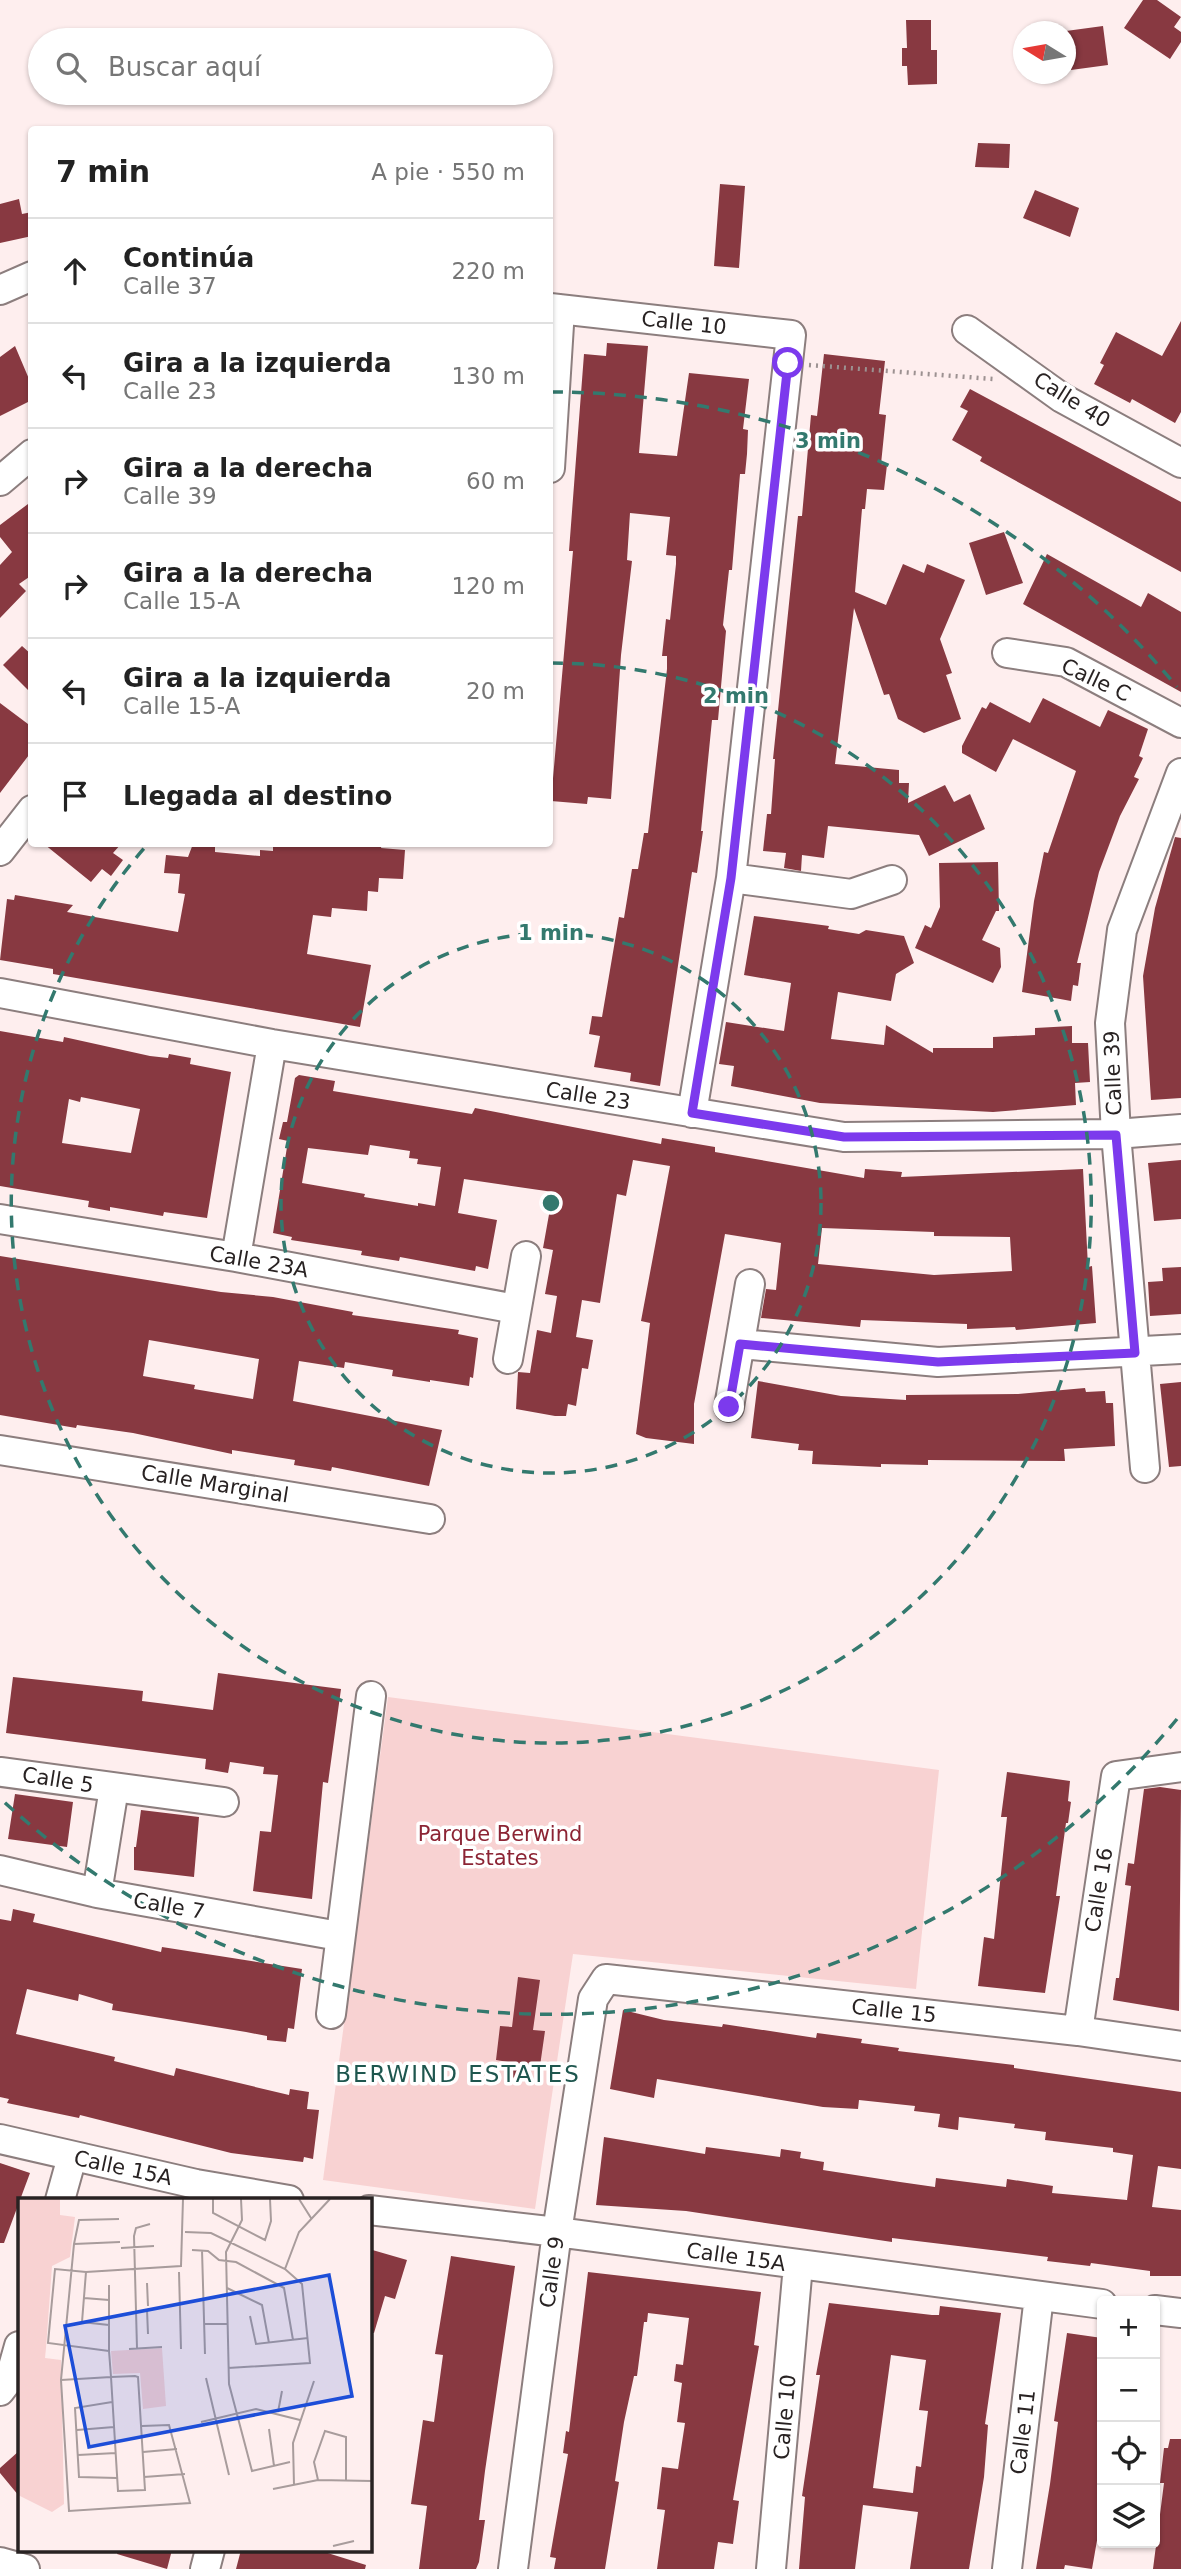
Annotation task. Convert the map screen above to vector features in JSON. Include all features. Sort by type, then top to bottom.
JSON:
[{"type":"street","points":[[0,290],[28,278]]},
{"type":"street","points":[[553,368],[555,308]]},
{"type":"street","name":"Calle 10","points":[[555,308],[791,335],[788,363]]},
{"type":"street","name":"Calle 40","points":[[967,330],[1062,398],[1181,463]]},
{"type":"street","points":[[692,1113],[731,878],[788,363]]},
{"type":"street","points":[[0,481],[28,457]]},
{"type":"street","name":"Calle C","points":[[1007,653],[1066,662],[1181,723]]},
{"type":"street","name":"Calle 39","points":[[1144,1468],[1116,1135],[1110,1023],[1122,930],[1181,773]]},
{"type":"street","points":[[0,851],[28,815]]},
{"type":"street","points":[[731,878],[851,894],[892,880]]},
{"type":"street","name":"Calle 23","points":[[0,993],[272,1044],[844,1137],[1116,1135],[1181,1129]]},
{"type":"street","points":[[236,1257],[272,1044]]},
{"type":"street","name":"Calle 23A","points":[[0,1219],[236,1257],[516,1309]]},
{"type":"street","points":[[508,1359],[526,1256]]},
{"type":"street","points":[[729,1407],[750,1284]]},
{"type":"street","points":[[740,1344],[938,1362],[1181,1349]]},
{"type":"street","name":"Calle Marginal","points":[[0,1450],[430,1519]]},
{"type":"street","points":[[331,2014],[371,1696]]},
{"type":"street","name":"Calle 16","points":[[1078,2031],[1116,1776],[1181,1767]]},
{"type":"street","name":"Calle 5","points":[[2,1772],[225,1802]]},
{"type":"street","name":"Calle 5","points":[[97,1893],[114,1788]]},
{"type":"street","name":"Calle 7","points":[[0,1870],[97,1893],[339,1936]]},
{"type":"street","name":"Calle 15","points":[[606,1979],[1078,2031],[1181,2046]]},
{"type":"street","name":"Calle 9","points":[[513,2569],[557,2232],[593,1999],[606,1979]]},
{"type":"street","name":"Calle 15A","points":[[0,2139],[72,2157],[279,2198]]},
{"type":"street","points":[[61,2198],[72,2157]]},
{"type":"street","name":"Calle 15A","points":[[371,2210],[1097,2303]]},
{"type":"street","name":"Calle 10","points":[[771,2569],[798,2265]]},
{"type":"street","name":"Calle 11","points":[[1007,2569],[1039,2296]]},
{"type":"street","points":[[1160,2311],[1181,2314]]},
{"type":"street","points":[[0,2391],[10,2378],[18,2350]]},
{"type":"street","points":[[205,2569],[209,2552]]},
{"type":"street","points":[[0,2562],[25,2569]]},
{"type":"path","points":[[788,363],[1001,379]]},
{"type":"green space","name":"Parque Berwind Estates","points":[[388,1697],[939,1770],[916,1989],[573,1954],[535,2209],[323,2180]]},
{"type":"building","points":[[1143,0],[1157,0],[1181,17],[1174,27],[1181,32],[1181,42],[1170,59],[1124,28]]},
{"type":"building","points":[[906,20],[931,20],[931,50],[937,50],[937,84],[908,85],[907,66],[902,66],[902,48],[907,48]]},
{"type":"building","points":[[1103,26],[1108,65],[1076,69],[1076,30]]},
{"type":"building","points":[[978,143],[1010,144],[1009,168],[975,167]]},
{"type":"building","points":[[720,184],[745,186],[739,268],[714,266]]},
{"type":"building","points":[[1035,190],[1079,208],[1070,237],[1023,218]]},
{"type":"building","points":[[19,199],[22,214],[28,213],[28,237],[0,243],[0,204]]},
{"type":"building","points":[[1181,321],[1181,412],[1175,423],[1132,399],[1130,403],[1094,384],[1104,365],[1100,363],[1116,332],[1162,356]]},
{"type":"building","points":[[607,343],[648,346],[639,453],[677,456],[689,373],[749,379],[743,429],[748,430],[747,454],[745,474],[740,474],[732,570],[729,570],[723,625],[726,631],[718,720],[712,720],[703,831],[697,873],[692,872],[660,1086],[630,1081],[631,1073],[594,1067],[600,1036],[589,1034],[592,1016],[602,1017],[619,917],[624,918],[632,869],[638,869],[644,833],[648,833],[667,669],[667,656],[662,656],[666,619],[670,620],[676,564],[676,556],[666,555],[670,517],[630,513],[627,560],[632,561],[621,655],[611,799],[588,797],[587,804],[553,801],[573,551],[569,551],[584,354],[606,356]]},
{"type":"building","points":[[15,346],[28,377],[28,402],[0,416],[0,357]]},
{"type":"building","points":[[824,354],[885,361],[879,414],[886,415],[881,464],[887,465],[884,490],[867,489],[865,509],[862,509],[855,592],[886,605],[903,564],[924,573],[927,564],[965,580],[940,639],[952,673],[946,675],[961,719],[924,733],[898,719],[889,694],[884,695],[854,608],[835,764],[899,770],[899,783],[909,783],[908,803],[945,785],[954,802],[970,794],[985,829],[929,856],[919,835],[828,826],[824,858],[802,855],[801,871],[784,868],[786,853],[763,851],[767,814],[771,814],[773,759],[798,516],[802,516],[811,415],[817,416]]},
{"type":"building","points":[[970,389],[1181,502],[1181,572],[980,461],[982,457],[952,440],[968,411],[960,407]]},
{"type":"building","points":[[28,504],[28,578],[19,584],[26,591],[0,618],[0,565],[12,552],[0,537],[0,525]]},
{"type":"building","points":[[1004,532],[1023,583],[986,595],[969,543]]},
{"type":"building","points":[[1047,554],[1141,607],[1148,593],[1181,612],[1181,692],[1023,604]]},
{"type":"building","points":[[22,646],[28,651],[28,690],[3,665]]},
{"type":"building","points":[[1043,698],[1100,727],[1108,710],[1148,729],[1139,756],[1143,758],[1134,777],[1139,779],[1120,816],[1099,872],[1077,963],[1081,963],[1078,986],[1073,985],[1071,1001],[1022,992],[1034,901],[1044,852],[1048,853],[1076,771],[1013,739],[996,772],[962,753],[962,746],[982,707],[986,709],[990,702],[1030,723]]},
{"type":"building","points":[[0,703],[28,724],[28,756],[0,793]]},
{"type":"building","points":[[1175,837],[1181,838],[1181,1098],[1151,1100],[1143,976],[1155,908]]},
{"type":"building","points":[[48,847],[118,847],[113,853],[123,860],[111,876],[102,869],[91,882]]},
{"type":"building","points":[[192,847],[215,847],[215,852],[260,856],[260,850],[273,851],[273,847],[381,847],[405,850],[403,879],[379,878],[378,892],[368,891],[367,911],[332,908],[331,917],[313,915],[307,954],[371,965],[360,1027],[53,974],[53,969],[0,960],[7,899],[14,900],[15,895],[73,905],[67,912],[178,932],[185,894],[178,893],[180,874],[164,873],[166,855],[188,857]]},
{"type":"building","points":[[998,862],[999,911],[996,911],[982,940],[1000,948],[1001,967],[993,983],[915,948],[925,925],[931,928],[940,907],[939,863]]},
{"type":"building","points":[[754,916],[829,926],[828,929],[859,934],[866,930],[904,936],[914,963],[896,974],[891,1001],[838,992],[831,1039],[884,1045],[886,1025],[933,1053],[933,1048],[993,1048],[993,1037],[1035,1035],[1035,1028],[1072,1026],[1072,1043],[1088,1043],[1090,1082],[1075,1083],[1076,1105],[993,1112],[820,1103],[731,1086],[734,1066],[719,1064],[726,1022],[784,1031],[791,983],[744,975]]},
{"type":"building","points":[[0,1031],[63,1042],[64,1037],[150,1056],[168,1058],[169,1054],[191,1058],[190,1064],[231,1072],[207,1218],[164,1212],[163,1216],[110,1207],[110,1211],[88,1207],[89,1201],[0,1186]],"holes":[[[81,1097],[140,1109],[131,1153],[62,1143],[69,1099],[80,1102]]]},
{"type":"building","points":[[299,1075],[335,1081],[333,1091],[472,1114],[475,1108],[661,1144],[662,1138],[715,1147],[715,1152],[864,1178],[865,1169],[902,1172],[901,1177],[1083,1169],[1088,1267],[1092,1266],[1096,1323],[1016,1330],[1015,1327],[967,1329],[967,1324],[861,1320],[860,1327],[761,1318],[766,1289],[776,1290],[781,1243],[725,1234],[694,1404],[694,1444],[646,1438],[636,1434],[650,1323],[641,1321],[670,1166],[633,1160],[626,1196],[617,1194],[600,1303],[582,1300],[576,1337],[593,1340],[588,1369],[582,1368],[576,1406],[568,1404],[566,1416],[516,1409],[518,1372],[530,1373],[537,1330],[551,1333],[557,1296],[545,1294],[553,1250],[543,1248],[553,1192],[464,1179],[458,1213],[497,1220],[488,1269],[476,1266],[475,1271],[400,1257],[399,1261],[361,1255],[362,1251],[291,1240],[292,1237],[273,1233],[288,1141],[279,1139],[283,1122],[287,1122],[295,1078]],"holes":[[[370,1145],[410,1151],[409,1158],[418,1159],[417,1164],[441,1167],[435,1206],[418,1203],[418,1206],[364,1197],[365,1194],[302,1183],[308,1148],[368,1155]],[[822,1228],[934,1232],[934,1236],[1010,1237],[1012,1271],[934,1275],[818,1264]]]},
{"type":"building","points":[[1181,1160],[1181,1219],[1154,1221],[1148,1163]]},
{"type":"building","points":[[0,1256],[221,1292],[273,1297],[353,1312],[352,1315],[459,1330],[458,1334],[478,1338],[473,1378],[470,1377],[469,1386],[392,1376],[393,1370],[345,1362],[344,1368],[299,1361],[293,1401],[442,1430],[429,1486],[332,1467],[331,1471],[294,1465],[295,1460],[232,1450],[232,1454],[133,1433],[77,1425],[76,1428],[0,1415]],"holes":[[[149,1340],[259,1359],[253,1399],[194,1389],[195,1385],[143,1376]]]},
{"type":"building","points":[[1181,1267],[1181,1314],[1150,1316],[1148,1282],[1163,1281],[1162,1268]]},
{"type":"building","points":[[758,1381],[841,1396],[906,1400],[906,1395],[1018,1394],[1085,1388],[1086,1392],[1105,1391],[1106,1403],[1113,1403],[1115,1446],[1064,1449],[1065,1461],[928,1460],[928,1465],[881,1464],[881,1467],[812,1464],[813,1451],[798,1450],[799,1444],[751,1438]]},
{"type":"building","points":[[1181,1382],[1181,1466],[1169,1467],[1160,1384]]},
{"type":"building","points":[[218,1673],[341,1689],[328,1783],[323,1782],[312,1899],[253,1891],[260,1831],[271,1832],[278,1775],[263,1774],[264,1767],[230,1762],[228,1773],[205,1769],[206,1759],[6,1733],[13,1677],[143,1691],[142,1701],[213,1710]]},
{"type":"building","points":[[1007,1772],[1070,1781],[1068,1801],[1071,1802],[1056,1896],[1060,1896],[1045,1993],[978,1986],[984,1937],[994,1939],[1007,1817],[1001,1817]]},
{"type":"building","points":[[1160,1787],[1181,1790],[1179,2011],[1113,2000],[1116,1978],[1119,1978],[1131,1886],[1125,1885],[1128,1863],[1134,1864],[1144,1789]]},
{"type":"building","points":[[15,1794],[73,1802],[67,1847],[8,1839]]},
{"type":"building","points":[[141,1810],[199,1817],[194,1877],[134,1870],[134,1847]]},
{"type":"building","points":[[13,1909],[35,1914],[33,1922],[161,1952],[162,1947],[302,1969],[294,2029],[288,2028],[286,2042],[267,2040],[267,2036],[246,2032],[112,2010],[113,2004],[79,1994],[78,2001],[27,1989],[16,2034],[115,2057],[114,2061],[174,2076],[176,2068],[289,2095],[290,2089],[309,2092],[307,2109],[319,2110],[313,2159],[304,2157],[303,2162],[231,2153],[80,2115],[79,2118],[7,2103],[9,2099],[0,2097],[0,1919],[11,1921]]},
{"type":"building","points":[[518,1977],[540,1980],[533,2030],[545,2031],[540,2066],[528,2065],[526,2079],[507,2077],[508,2062],[496,2060],[500,2026],[512,2027]]},
{"type":"building","points":[[623,2010],[664,2020],[722,2027],[723,2024],[816,2038],[817,2033],[862,2039],[861,2043],[899,2048],[898,2051],[1014,2065],[1014,2068],[1181,2092],[1181,2169],[1158,2166],[1152,2207],[1181,2210],[1181,2276],[1150,2276],[1150,2271],[1091,2263],[1090,2266],[1047,2261],[1048,2257],[892,2238],[892,2242],[686,2211],[596,2205],[604,2137],[705,2154],[706,2147],[780,2157],[781,2149],[801,2152],[800,2158],[824,2162],[823,2170],[935,2187],[936,2178],[1006,2187],[1007,2179],[1053,2186],[1052,2193],[1127,2200],[1133,2155],[1113,2152],[1113,2148],[1045,2140],[1046,2132],[1014,2128],[1015,2124],[959,2117],[958,2130],[938,2127],[940,2114],[914,2111],[915,2106],[859,2100],[858,2109],[823,2107],[657,2079],[654,2098],[610,2089]]},
{"type":"building","points":[[0,2163],[30,2173],[21,2198],[18,2198],[18,2205],[4,2243],[0,2243]]},
{"type":"building","points":[[371,2250],[407,2260],[395,2299],[385,2296],[374,2333],[371,2332]]},
{"type":"building","points":[[451,2256],[515,2266],[479,2520],[485,2520],[479,2562],[476,2569],[419,2569],[427,2506],[411,2504],[423,2420],[434,2422],[443,2355],[435,2354]]},
{"type":"building","points":[[588,2272],[761,2292],[754,2345],[759,2346],[733,2500],[739,2501],[733,2544],[718,2542],[714,2569],[657,2569],[665,2510],[657,2509],[662,2467],[678,2469],[685,2423],[677,2422],[682,2383],[674,2381],[676,2364],[683,2365],[689,2318],[648,2313],[647,2322],[644,2322],[637,2376],[634,2376],[624,2422],[615,2481],[619,2482],[605,2569],[554,2569],[556,2558],[550,2557],[568,2454],[563,2453],[566,2431],[569,2432]]},
{"type":"building","points":[[829,2303],[932,2315],[939,2315],[940,2306],[1001,2313],[985,2424],[988,2425],[984,2477],[969,2569],[910,2569],[918,2512],[863,2505],[855,2569],[799,2569],[805,2497],[802,2496],[820,2375],[816,2375]],"holes":[[[891,2355],[926,2360],[919,2410],[928,2411],[921,2467],[916,2466],[913,2493],[873,2488]]]},
{"type":"building","points":[[1067,2333],[1097,2337],[1097,2540],[1092,2569],[1065,2565],[1064,2569],[1036,2569],[1058,2422],[1054,2421]]},
{"type":"building","points":[[1170,2439],[1181,2439],[1181,2569],[1153,2569],[1156,2548],[1160,2548],[1164,2483],[1160,2483],[1164,2448],[1168,2448]]},
{"type":"building","points":[[18,2452],[18,2495],[0,2473],[0,2468]]},
{"type":"building","points":[[118,2552],[171,2552],[167,2569]]},
{"type":"building","points":[[240,2552],[324,2552],[366,2565],[365,2569],[236,2569]]},
{"type":"district","name":"BERWIND ESTATES","points":[[458,2074]]},
{"type":"route","points":[[729,1407],[740,1344],[938,1362],[1135,1353],[1116,1135],[844,1137],[692,1113],[731,878],[788,363]]}]
